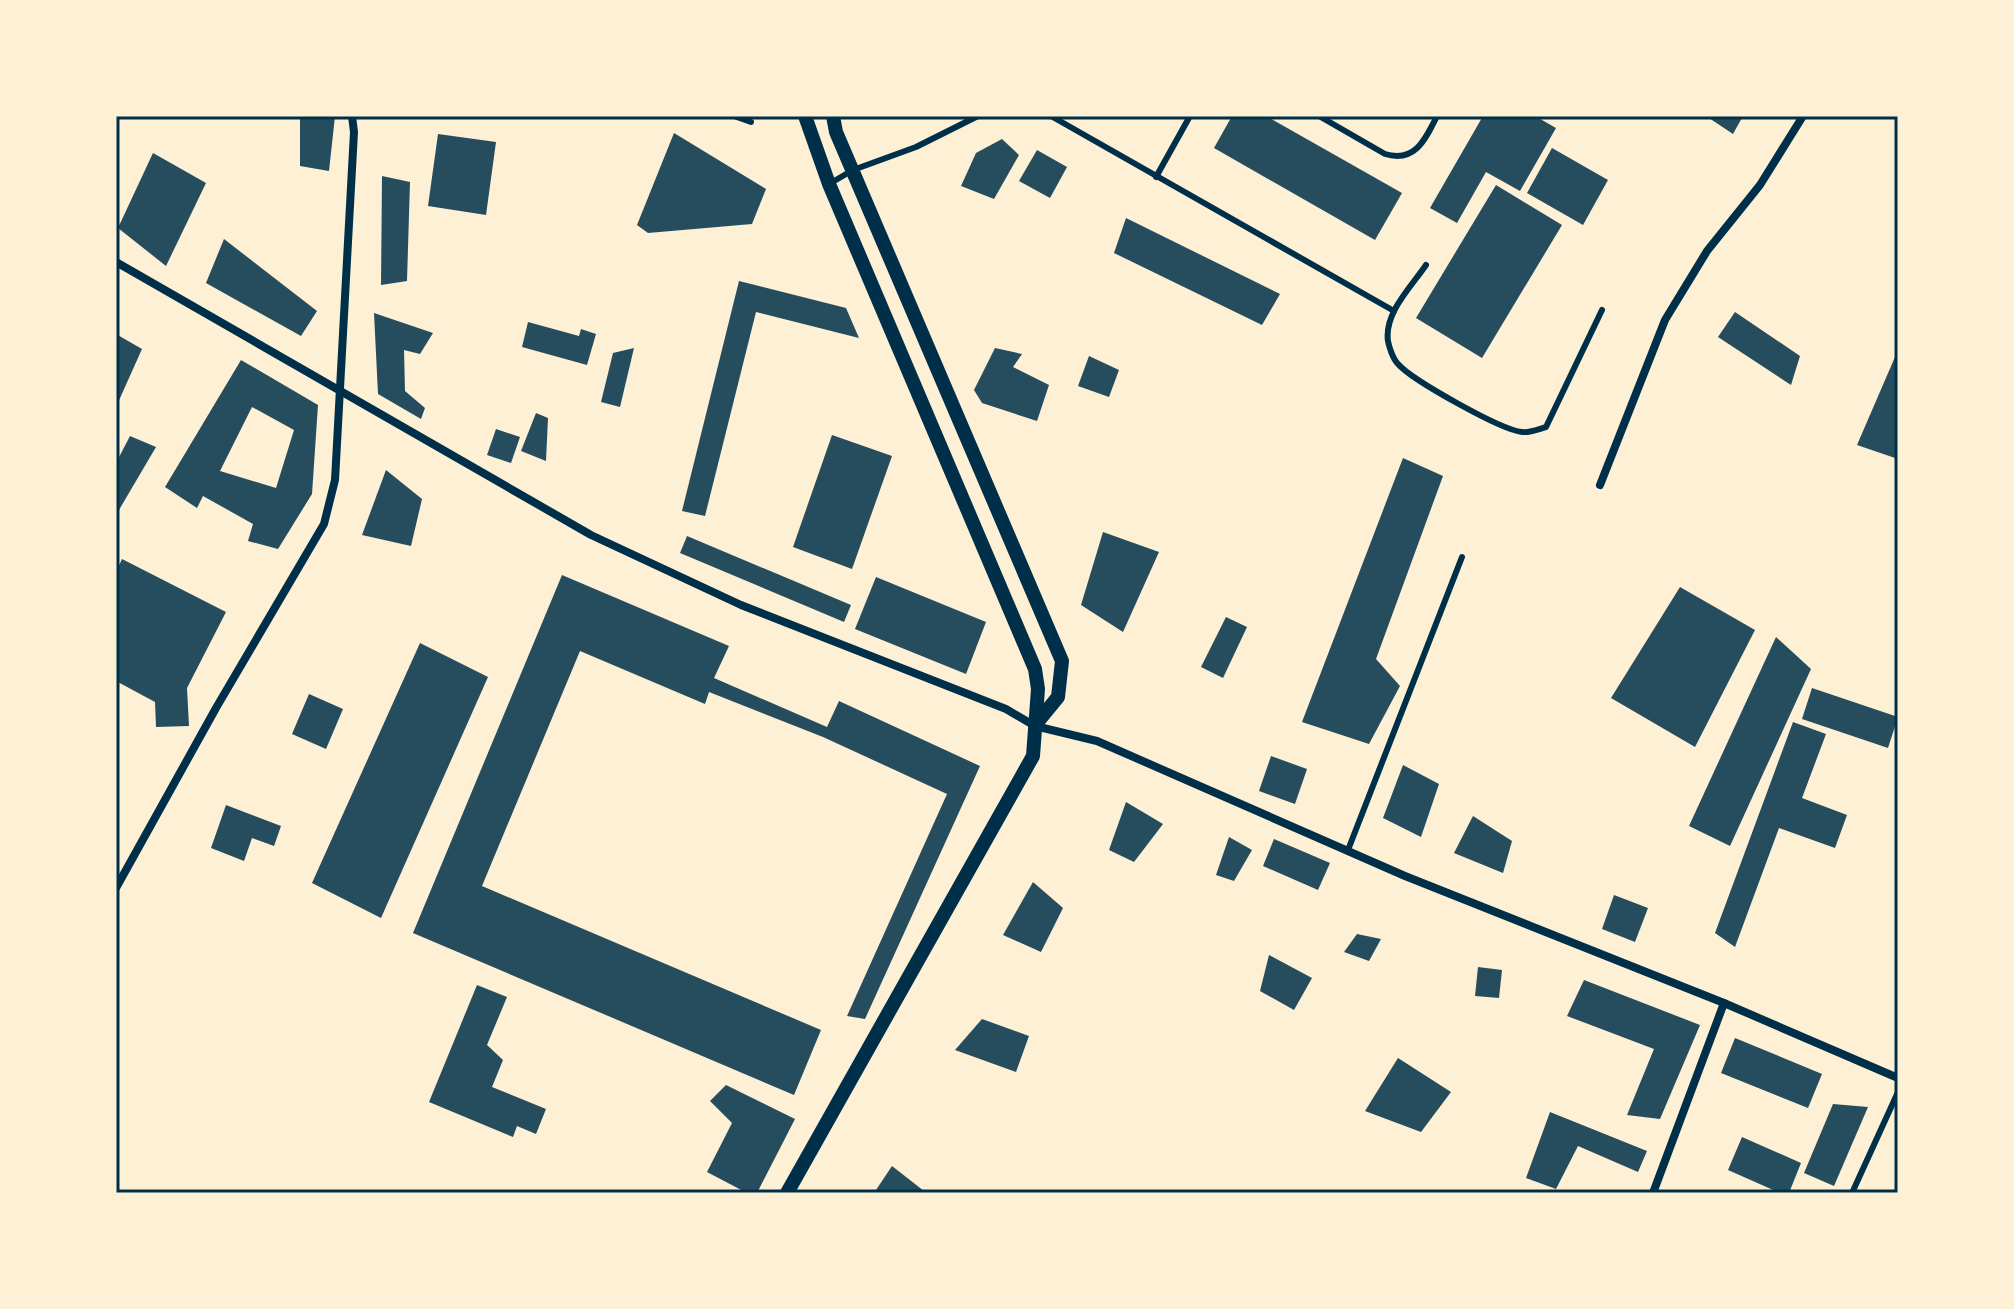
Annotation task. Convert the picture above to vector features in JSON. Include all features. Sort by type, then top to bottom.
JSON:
[{"type":"street","points":[[116,888],[216,708],[324,524],[335,480],[353,147],[352,116]]},
{"type":"street","points":[[787,1193],[1033,756],[1038,689],[1035,669],[829,184],[805,116]]},
{"type":"street","points":[[833,116],[836,132],[1062,661],[1058,697],[1035,726]]},
{"type":"street","points":[[1600,485],[1665,320],[1707,251],[1760,185],[1803,116]]},
{"type":"street","points":[[116,262],[591,535],[741,605],[1006,709],[1035,726],[1097,741],[1348,850],[1724,1003],[1898,1078]]},
{"type":"street","points":[[1653,1193],[1724,1003]]},
{"type":"lane","points":[[734,116],[751,122]]},
{"type":"lane","points":[[829,184],[853,170],[916,147],[978,116]]},
{"type":"lane","points":[[1051,116],[1394,311]]},
{"type":"lane","points":[[1156,177],[1190,116]]},
{"type":"lane","points":[[1319,116],[1396,158],[1405,157],[1418,147],[1437,116]]},
{"type":"lane","points":[[1426,265],[1394,311],[1388,325],[1388,343],[1397,363],[1431,387],[1501,427],[1525,433],[1546,427],[1602,310]]},
{"type":"lane","points":[[1348,850],[1462,557]]},
{"type":"lane","points":[[1852,1193],[1898,1092]]},
{"type":"building","points":[[300,116],[335,116],[329,171],[300,166]]},
{"type":"building","points":[[1232,116],[1266,116],[1402,193],[1375,240],[1214,148]]},
{"type":"building","points":[[1483,116],[1535,116],[1556,128],[1520,191],[1486,172],[1457,223],[1430,208]]},
{"type":"building","points":[[1706,116],[1743,116],[1733,134]]},
{"type":"building","points":[[674,133],[766,189],[752,224],[648,233],[637,225]]},
{"type":"building","points":[[438,134],[496,142],[486,215],[428,206]]},
{"type":"building","points":[[1002,139],[1019,155],[994,199],[961,186],[976,153]]},
{"type":"building","points":[[1552,148],[1608,180],[1583,225],[1527,193]]},
{"type":"building","points":[[1037,150],[1067,167],[1050,198],[1019,181]]},
{"type":"building","points":[[153,153],[206,183],[166,266],[118,228]]},
{"type":"building","points":[[382,176],[410,182],[407,281],[381,285]]},
{"type":"building","points":[[1496,185],[1562,225],[1482,358],[1416,318]]},
{"type":"building","points":[[1126,218],[1280,294],[1262,325],[1114,253]]},
{"type":"building","points":[[224,239],[317,311],[301,336],[206,283]]},
{"type":"building","points":[[739,281],[846,308],[859,338],[756,312],[705,516],[682,511]]},
{"type":"building","points":[[1735,312],[1800,356],[1791,385],[1718,337]]},
{"type":"building","points":[[374,313],[433,333],[420,354],[404,350],[405,391],[425,408],[421,419],[378,394]]},
{"type":"building","points":[[528,322],[579,336],[581,329],[596,334],[587,365],[522,347]]},
{"type":"building","points":[[116,334],[142,349],[116,407]]},
{"type":"building","points":[[634,348],[620,407],[601,402],[613,353]]},
{"type":"building","points":[[995,348],[1022,354],[1013,367],[1049,385],[1037,421],[982,403],[974,390]]},
{"type":"building","points":[[1898,350],[1898,459],[1857,445]]},
{"type":"building","points":[[1089,356],[1119,370],[1109,397],[1078,386]]},
{"type":"building","points":[[241,360],[318,405],[312,494],[278,549],[248,541],[253,524],[203,496],[197,508],[165,487]],"holes":[[[252,407],[294,430],[276,488],[220,471]]]},
{"type":"building","points":[[536,413],[548,418],[546,461],[521,451]]},
{"type":"building","points":[[496,429],[520,437],[511,463],[487,455]]},
{"type":"building","points":[[832,435],[892,456],[852,569],[793,547]]},
{"type":"building","points":[[130,436],[156,447],[116,515],[116,463]]},
{"type":"building","points":[[1403,458],[1443,476],[1376,659],[1400,686],[1369,744],[1302,722]]},
{"type":"building","points":[[386,470],[422,499],[411,546],[362,535]]},
{"type":"building","points":[[1103,532],[1159,552],[1123,632],[1081,605]]},
{"type":"building","points":[[687,536],[851,605],[844,622],[680,553]]},
{"type":"building","points":[[122,559],[226,612],[187,688],[189,726],[156,727],[155,702],[116,681],[116,572]]},
{"type":"building","points":[[562,575],[729,646],[714,678],[827,727],[839,701],[980,766],[865,1019],[847,1016],[947,794],[823,737],[709,692],[705,704],[580,651],[482,886],[821,1030],[794,1095],[413,933]]},
{"type":"building","points":[[876,577],[986,622],[966,674],[855,629]]},
{"type":"building","points":[[1680,587],[1755,630],[1695,747],[1611,698]]},
{"type":"building","points":[[1226,617],[1247,627],[1223,678],[1201,667]]},
{"type":"building","points":[[1776,637],[1811,669],[1730,846],[1689,826]]},
{"type":"building","points":[[420,643],[488,677],[381,918],[312,883]]},
{"type":"building","points":[[1812,688],[1898,717],[1888,748],[1802,719]]},
{"type":"building","points":[[309,694],[343,709],[326,749],[292,734]]},
{"type":"building","points":[[1793,722],[1826,734],[1802,798],[1847,815],[1835,848],[1779,828],[1735,947],[1715,933]]},
{"type":"building","points":[[1271,756],[1307,769],[1295,804],[1259,791]]},
{"type":"building","points":[[1403,765],[1439,784],[1421,837],[1383,818]]},
{"type":"building","points":[[1126,802],[1163,824],[1134,862],[1109,850]]},
{"type":"building","points":[[226,805],[281,826],[274,846],[252,838],[244,861],[211,848]]},
{"type":"building","points":[[1473,816],[1512,841],[1503,873],[1454,853]]},
{"type":"building","points":[[1229,837],[1252,850],[1234,881],[1216,875]]},
{"type":"building","points":[[1274,839],[1330,863],[1318,890],[1263,866]]},
{"type":"building","points":[[1033,882],[1063,908],[1041,952],[1003,935]]},
{"type":"building","points":[[1614,895],[1648,908],[1635,942],[1602,929]]},
{"type":"building","points":[[1357,934],[1381,939],[1369,961],[1344,952]]},
{"type":"building","points":[[1269,955],[1312,978],[1294,1010],[1260,991]]},
{"type":"building","points":[[1478,967],[1502,970],[1499,998],[1475,996]]},
{"type":"building","points":[[1584,980],[1700,1025],[1660,1119],[1627,1115],[1654,1049],[1567,1016]]},
{"type":"building","points":[[477,985],[507,997],[487,1045],[503,1060],[492,1087],[546,1109],[536,1134],[517,1126],[513,1137],[429,1102]]},
{"type":"building","points":[[982,1019],[1029,1036],[1016,1072],[955,1050]]},
{"type":"building","points":[[1735,1038],[1822,1074],[1808,1108],[1721,1073]]},
{"type":"building","points":[[1398,1058],[1451,1092],[1421,1132],[1365,1111]]},
{"type":"building","points":[[726,1085],[795,1119],[757,1193],[747,1193],[707,1172],[732,1123],[710,1101]]},
{"type":"building","points":[[1833,1104],[1868,1107],[1834,1186],[1804,1173]]},
{"type":"building","points":[[1550,1112],[1647,1151],[1638,1172],[1578,1146],[1556,1189],[1526,1178]]},
{"type":"building","points":[[1742,1137],[1801,1163],[1789,1193],[1780,1193],[1728,1170]]},
{"type":"building","points":[[892,1166],[924,1191],[923,1193],[874,1193]]}]
